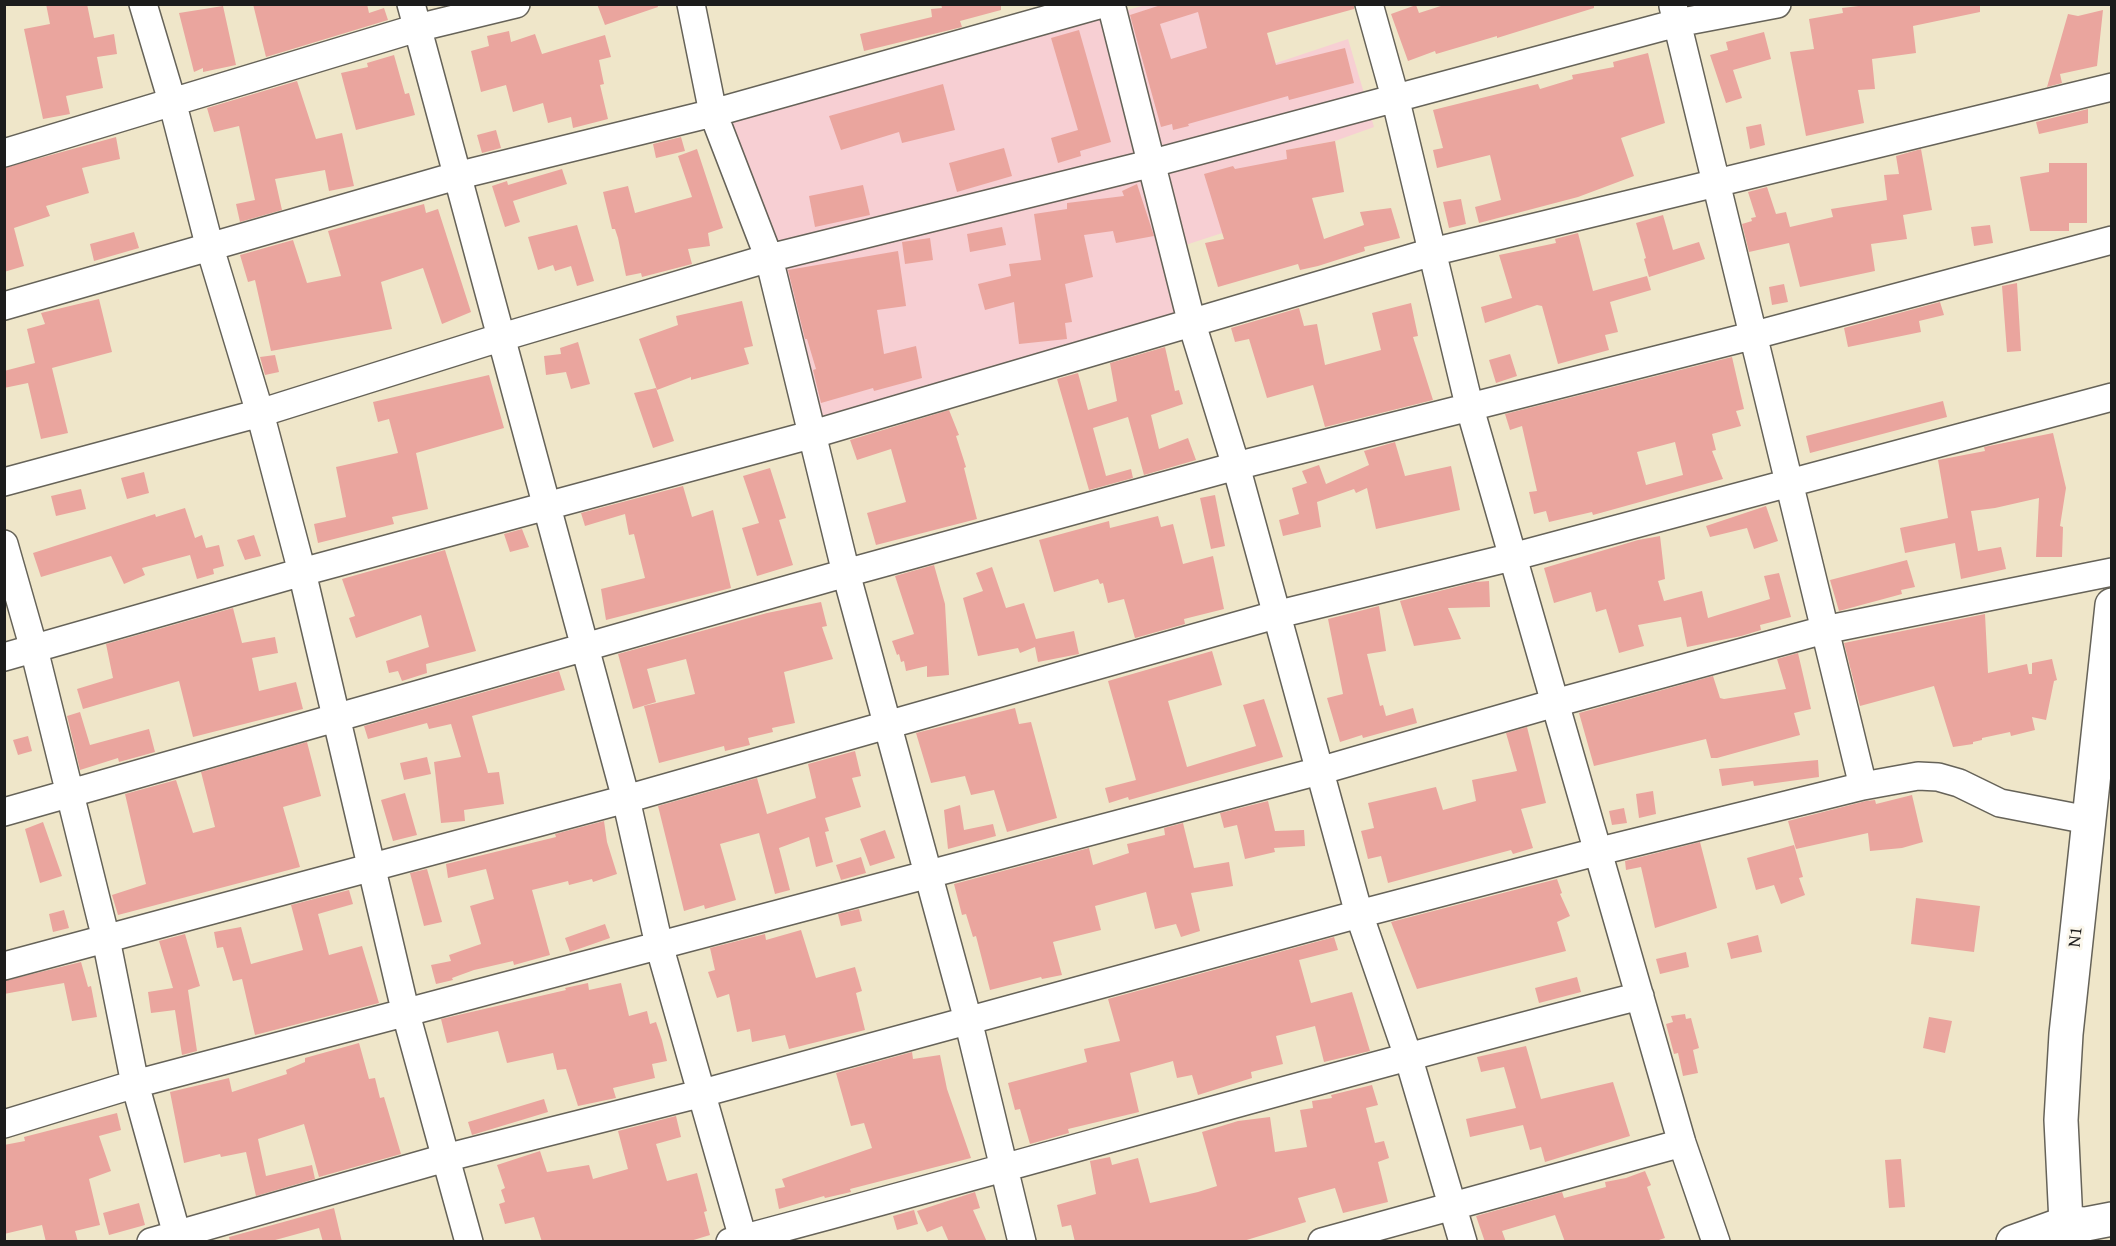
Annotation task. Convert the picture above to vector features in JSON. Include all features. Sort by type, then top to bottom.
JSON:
[{"type":"main road","name":"N1","points":[[2065,1232],[2061,1120],[2066,1034],[2112,605]]},
{"type":"main road","points":[[2013,1242],[2065,1232],[2086,1224],[2112,1219]]},
{"type":"street","points":[[142,4],[172,101],[210,248],[260,414],[302,572],[406,1014],[469,1242]]},
{"type":"street","points":[[4,153],[172,101],[414,16],[516,4]]},
{"type":"street","points":[[691,4],[714,113],[770,258],[810,435],[968,1020],[1022,1242]]},
{"type":"street","points":[[4,306],[456,176],[714,113],[1102,4]]},
{"type":"street","points":[[1111,4],[1192,324],[1236,466],[1275,615],[1359,914],[1408,1056],[1463,1242]]},
{"type":"street","points":[[1369,4],[1395,97],[1469,405],[1596,852],[1682,1143],[1716,1242]]},
{"type":"street","points":[[4,482],[260,414],[499,338],[770,258],[1153,163],[1395,97],[1675,14],[1777,4]]},
{"type":"street","points":[[1675,14],[1863,786]]},
{"type":"street","points":[[414,16],[499,338],[626,799],[659,945],[739,1240],[1004,1169],[1408,1056],[1640,996]]},
{"type":"street","points":[[4,657],[302,572],[810,435],[1431,252],[2112,87]]},
{"type":"street","points":[[4,812],[846,573],[1236,466],[1469,405],[1755,335],[2112,240]]},
{"type":"street","points":[[4,966],[626,799],[1275,615],[1512,557],[2112,397]]},
{"type":"street","points":[[4,544],[34,649],[106,939],[135,1084],[178,1238]]},
{"type":"street","points":[[4,1124],[135,1084],[1319,771],[1555,703],[1824,630],[2112,572]]},
{"type":"street","points":[[151,1242],[178,1238],[445,1158],[699,1094],[1359,914],[1863,786],[1918,776],[1938,777],[1959,783],[2000,802],[2088,820]]},
{"type":"street","points":[[1322,1242],[1682,1143]]},
{"type":"shaded area","points":[[1232,4],[1258,69],[1348,39],[1374,127],[1335,141],[1286,150],[1295,199],[1299,208],[1167,251],[1178,323],[813,421],[730,117],[1146,5]]},
{"type":"building","points":[[46,4],[87,4],[94,38],[114,34],[117,54],[97,57],[103,88],[66,96],[70,114],[43,119],[24,29],[50,24]]},
{"type":"building","points":[[253,4],[367,4],[369,13],[384,8],[388,20],[266,57]]},
{"type":"building","points":[[597,4],[657,4],[658,7],[605,25]]},
{"type":"building","points":[[941,4],[1001,4],[1001,10],[960,21],[962,27],[864,51],[860,34],[932,17],[931,9],[942,8]]},
{"type":"building","points":[[1164,4],[1354,4],[1354,9],[1267,33],[1276,65],[1345,48],[1354,83],[1289,100],[1288,96],[1173,130],[1172,124],[1161,127],[1130,15]],"holes":[[[1198,12],[1207,48],[1171,59],[1160,24]]]},
{"type":"building","points":[[1447,4],[1594,4],[1594,8],[1497,38],[1497,36],[1436,54],[1435,51],[1408,61],[1391,14],[1416,5],[1419,13]]},
{"type":"building","points":[[1875,4],[1980,4],[1980,12],[1913,26],[1916,53],[1872,59],[1875,89],[1858,90],[1864,123],[1806,136],[1790,52],[1814,49],[1809,19],[1843,13],[1842,8]]},
{"type":"building","points":[[223,6],[236,65],[203,72],[203,68],[194,72],[179,13]]},
{"type":"building","points":[[2103,10],[2097,66],[2060,74],[2062,83],[2047,87],[2068,14],[2078,16]]},
{"type":"building","points":[[1079,30],[1111,142],[1080,151],[1081,156],[1058,163],[1051,138],[1078,130],[1051,38]]},
{"type":"building","points":[[509,31],[511,42],[535,34],[542,54],[605,35],[611,57],[599,60],[604,84],[600,85],[608,119],[573,128],[571,117],[548,123],[543,103],[513,112],[506,85],[481,92],[471,51],[489,46],[487,36]]},
{"type":"building","points":[[1764,32],[1771,59],[1733,70],[1742,98],[1726,103],[1710,55],[1728,50],[1726,42]]},
{"type":"building","points":[[1648,53],[1665,123],[1621,138],[1634,176],[1578,197],[1479,223],[1475,207],[1501,200],[1490,155],[1437,168],[1433,150],[1443,148],[1433,110],[1538,84],[1540,89],[1573,79],[1572,75],[1614,67],[1613,62]]},
{"type":"building","points":[[394,55],[405,94],[409,93],[415,115],[356,130],[341,73],[368,67],[367,63]]},
{"type":"building","points":[[297,81],[316,139],[342,133],[354,186],[329,191],[325,170],[275,179],[282,210],[240,222],[236,204],[255,200],[239,126],[214,132],[207,108]]},
{"type":"building","points":[[943,84],[955,130],[902,143],[899,132],[841,150],[829,116]]},
{"type":"building","points":[[2088,109],[2088,123],[2039,134],[2036,122]]},
{"type":"building","points":[[1761,124],[1765,145],[1750,149],[1746,127]]},
{"type":"building","points":[[496,130],[501,148],[482,153],[477,135]]},
{"type":"building","points":[[116,137],[120,159],[82,168],[89,193],[46,206],[50,216],[14,228],[24,266],[4,272],[4,168]]},
{"type":"building","points":[[681,137],[685,151],[656,158],[653,144]]},
{"type":"building","points":[[1335,141],[1344,192],[1312,198],[1324,239],[1364,225],[1360,212],[1391,208],[1400,238],[1364,247],[1365,251],[1318,266],[1300,270],[1298,264],[1218,287],[1205,243],[1224,239],[1204,174],[1233,166],[1235,169],[1287,159],[1286,150]]},
{"type":"building","points":[[1004,148],[1012,176],[957,192],[949,163]]},
{"type":"building","points":[[697,149],[723,228],[708,233],[710,246],[688,249],[692,264],[642,277],[641,273],[626,276],[618,238],[615,229],[612,229],[603,192],[628,186],[635,213],[692,197],[678,156]]},
{"type":"building","points":[[1921,149],[1932,210],[1903,215],[1907,239],[1871,244],[1875,271],[1800,287],[1789,243],[1749,252],[1742,224],[1756,217],[1748,192],[1767,187],[1776,214],[1786,212],[1790,227],[1833,217],[1831,209],[1887,200],[1884,175],[1899,174],[1896,156]]},
{"type":"building","points":[[2049,163],[2087,163],[2087,223],[2069,223],[2069,231],[2030,231],[2020,177],[2049,172]]},
{"type":"building","points":[[562,169],[567,184],[513,201],[520,222],[505,227],[492,186],[507,181],[508,185]]},
{"type":"building","points":[[1137,184],[1154,236],[1116,243],[1113,231],[1084,235],[1093,277],[1065,284],[1072,322],[1065,323],[1067,339],[1019,344],[1014,302],[985,310],[978,284],[1011,276],[1009,264],[1041,260],[1034,214],[1067,209],[1067,203],[1124,196],[1122,191]]},
{"type":"building","points":[[863,185],[870,215],[815,227],[809,196]]},
{"type":"building","points":[[1461,199],[1466,224],[1449,228],[1443,202]]},
{"type":"building","points":[[424,204],[426,213],[438,209],[471,312],[442,324],[423,268],[381,282],[392,329],[271,351],[255,280],[248,282],[240,255],[293,240],[307,283],[341,276],[328,231]]},
{"type":"building","points":[[1663,215],[1673,250],[1699,242],[1705,259],[1649,277],[1636,223]]},
{"type":"building","points":[[577,225],[594,281],[577,286],[571,266],[555,271],[553,265],[538,270],[528,237]]},
{"type":"building","points":[[1990,225],[1993,243],[1974,246],[1971,227]]},
{"type":"building","points":[[1002,227],[1006,245],[970,252],[967,234]]},
{"type":"building","points":[[134,232],[139,248],[94,261],[90,244]]},
{"type":"building","points":[[1578,233],[1593,291],[1647,276],[1651,290],[1610,302],[1618,332],[1605,335],[1609,350],[1558,364],[1542,306],[1537,305],[1485,323],[1481,307],[1512,298],[1499,255],[1556,243],[1555,239]]},
{"type":"building","points":[[930,238],[933,260],[905,264],[902,242]]},
{"type":"building","points":[[898,251],[906,306],[877,310],[884,354],[916,346],[922,378],[874,391],[873,388],[821,403],[813,370],[816,369],[807,339],[805,339],[788,270]]},
{"type":"building","points":[[2017,283],[2021,351],[2007,352],[2002,286]]},
{"type":"building","points":[[1784,284],[1788,302],[1772,305],[1769,287]]},
{"type":"building","points":[[99,299],[112,352],[52,368],[68,433],[41,439],[28,383],[4,388],[4,371],[35,363],[27,329],[45,324],[41,313]]},
{"type":"building","points":[[742,301],[753,346],[744,348],[749,364],[691,380],[691,377],[657,390],[639,339],[678,325],[676,316]]},
{"type":"building","points":[[1940,302],[1944,315],[1919,321],[1921,332],[1848,347],[1844,328]]},
{"type":"building","points":[[1411,303],[1418,336],[1413,337],[1433,400],[1325,427],[1313,385],[1267,398],[1249,339],[1235,342],[1231,328],[1299,308],[1304,326],[1317,324],[1325,365],[1381,350],[1372,313]]},
{"type":"building","points":[[578,342],[590,384],[571,389],[566,372],[546,375],[544,356],[561,354],[560,348]]},
{"type":"building","points":[[1165,347],[1175,391],[1179,390],[1183,404],[1151,415],[1159,449],[1188,438],[1196,460],[1144,475],[1128,417],[1093,428],[1106,476],[1131,469],[1133,478],[1089,490],[1057,379],[1078,373],[1088,410],[1117,401],[1110,363]]},
{"type":"building","points":[[1510,354],[1517,376],[1496,383],[1489,360]]},
{"type":"building","points":[[275,355],[279,372],[265,375],[260,357]]},
{"type":"building","points":[[1732,357],[1744,409],[1736,411],[1741,426],[1712,434],[1716,450],[1712,451],[1723,479],[1593,515],[1592,512],[1549,522],[1546,511],[1534,514],[1529,492],[1537,491],[1522,426],[1510,430],[1505,414]],"holes":[[[1675,442],[1683,475],[1646,485],[1637,452]]]},
{"type":"building","points":[[489,375],[504,428],[416,453],[428,509],[392,517],[394,524],[318,543],[314,524],[346,517],[336,467],[398,453],[389,419],[378,422],[373,402]]},
{"type":"building","points":[[656,388],[674,441],[653,448],[634,393]]},
{"type":"building","points":[[1943,401],[1947,417],[1810,453],[1806,436]]},
{"type":"building","points":[[949,410],[959,435],[956,436],[966,467],[964,468],[977,519],[876,545],[867,513],[906,502],[891,449],[857,460],[850,440]]},
{"type":"building","points":[[2053,433],[2066,488],[2060,526],[2063,527],[2062,557],[2036,557],[2039,498],[1971,511],[1978,551],[2001,547],[2006,569],[1961,579],[1955,543],[1905,553],[1900,528],[1948,518],[1938,460],[1985,451],[1984,447]]},
{"type":"building","points":[[1395,442],[1405,476],[1451,466],[1460,510],[1376,529],[1367,488],[1356,493],[1354,489],[1317,502],[1321,527],[1283,536],[1279,520],[1299,514],[1292,488],[1307,483],[1302,471],[1319,465],[1326,484],[1369,465],[1364,451]]},
{"type":"building","points":[[770,468],[786,518],[779,520],[793,565],[757,576],[742,528],[759,523],[743,476]]},
{"type":"building","points":[[144,472],[149,493],[127,499],[121,478]]},
{"type":"building","points":[[683,486],[692,517],[713,510],[731,588],[606,620],[601,589],[645,578],[634,534],[629,535],[625,514],[585,526],[581,513]]},
{"type":"building","points":[[81,489],[86,509],[56,516],[51,496]]},
{"type":"building","points":[[1215,495],[1225,546],[1211,549],[1200,498]]},
{"type":"building","points":[[1766,506],[1778,541],[1754,549],[1747,528],[1710,537],[1706,526]]},
{"type":"building","points":[[185,508],[195,538],[202,535],[206,548],[219,545],[224,566],[213,569],[214,574],[197,579],[190,555],[142,568],[145,575],[124,584],[111,556],[41,577],[33,553],[155,514],[156,517]]},
{"type":"building","points":[[1158,516],[1161,527],[1173,524],[1183,564],[1213,556],[1224,609],[1184,619],[1185,624],[1135,638],[1124,599],[1108,603],[1103,583],[1100,584],[1098,579],[1054,592],[1039,540],[1109,521],[1110,528]]},
{"type":"building","points":[[522,529],[529,547],[510,552],[504,534]]},
{"type":"building","points":[[254,535],[261,556],[245,560],[237,540]]},
{"type":"building","points":[[1660,536],[1665,579],[1658,581],[1664,601],[1702,591],[1708,618],[1770,599],[1764,576],[1779,573],[1791,617],[1760,625],[1761,630],[1741,636],[1687,647],[1681,617],[1638,625],[1644,646],[1619,653],[1606,609],[1596,612],[1591,592],[1554,603],[1544,568],[1638,540]]},
{"type":"building","points":[[445,550],[476,651],[426,664],[427,673],[402,681],[398,671],[389,673],[386,661],[429,647],[421,615],[356,638],[349,618],[355,616],[342,579]]},
{"type":"building","points":[[1907,560],[1915,587],[1901,590],[1902,594],[1839,611],[1830,580]]},
{"type":"building","points":[[934,565],[945,604],[949,675],[927,677],[927,666],[906,671],[904,661],[901,662],[892,641],[914,634],[895,576]]},
{"type":"building","points":[[992,567],[1006,608],[1024,603],[1036,639],[1074,631],[1079,654],[1038,662],[1035,647],[1020,653],[1018,648],[978,656],[963,598],[983,591],[976,573]]},
{"type":"building","points":[[1489,581],[1490,607],[1448,608],[1461,639],[1414,646],[1400,601],[1475,582]]},
{"type":"building","points":[[821,602],[827,626],[822,627],[833,659],[784,672],[795,723],[772,728],[773,732],[748,738],[750,745],[725,751],[724,746],[659,763],[644,706],[695,694],[686,659],[647,669],[656,702],[633,709],[618,654],[767,613]]},
{"type":"building","points":[[1379,606],[1386,651],[1367,654],[1380,706],[1383,705],[1386,716],[1413,708],[1417,723],[1340,742],[1327,698],[1343,694],[1328,619]]},
{"type":"building","points":[[233,608],[242,643],[275,637],[278,653],[252,658],[259,691],[296,682],[303,709],[193,737],[179,681],[83,709],[77,689],[113,678],[106,644]]},
{"type":"building","points":[[1985,614],[1988,673],[2027,664],[2029,674],[2032,674],[2032,663],[2052,659],[2057,680],[2054,681],[2046,720],[2032,717],[2035,730],[2011,736],[2010,732],[1982,738],[1973,744],[1953,747],[1934,686],[1860,706],[1844,643]]},
{"type":"building","points":[[1212,651],[1222,685],[1168,701],[1187,767],[1256,746],[1243,705],[1264,699],[1283,757],[1129,800],[1128,797],[1109,803],[1105,788],[1136,780],[1108,681]]},
{"type":"building","points":[[1798,653],[1811,709],[1794,713],[1800,735],[1717,758],[1711,758],[1706,739],[1594,766],[1579,713],[1713,676],[1720,698],[1724,699],[1786,689],[1777,659]]},
{"type":"building","points":[[559,671],[565,690],[472,716],[488,773],[499,772],[504,804],[464,810],[465,821],[441,823],[434,762],[461,757],[451,724],[429,729],[427,723],[368,739],[364,726]]},
{"type":"building","points":[[1015,708],[1019,724],[1031,722],[1057,818],[1007,832],[994,790],[971,795],[965,776],[931,783],[916,733]]},
{"type":"building","points":[[80,712],[90,745],[149,729],[155,752],[119,762],[118,758],[80,770],[67,716]]},
{"type":"building","points":[[1527,727],[1546,803],[1521,809],[1533,848],[1513,854],[1511,850],[1388,883],[1381,856],[1368,859],[1361,831],[1374,828],[1368,803],[1436,787],[1443,810],[1476,801],[1472,780],[1517,771],[1506,733]]},
{"type":"building","points":[[28,736],[32,751],[18,755],[13,740]]},
{"type":"building","points":[[307,742],[321,796],[283,807],[300,867],[118,915],[112,895],[146,884],[125,794],[176,780],[193,833],[215,827],[201,772]]},
{"type":"building","points":[[855,751],[861,776],[852,778],[861,807],[825,818],[829,831],[825,832],[833,862],[816,867],[809,837],[779,848],[790,890],[775,894],[759,833],[720,844],[736,900],[705,909],[704,905],[684,911],[658,806],[757,778],[767,814],[816,798],[808,764]]},
{"type":"building","points":[[427,757],[431,774],[404,780],[400,763]]},
{"type":"building","points":[[1818,760],[1819,777],[1754,786],[1753,781],[1722,786],[1719,769]]},
{"type":"building","points":[[1653,791],[1656,814],[1639,818],[1636,794]]},
{"type":"building","points":[[405,793],[417,835],[393,841],[381,800]]},
{"type":"building","points":[[1912,795],[1923,842],[1902,848],[1870,851],[1868,833],[1796,849],[1788,821],[1866,801],[1875,800],[1876,804]]},
{"type":"building","points":[[1268,801],[1275,831],[1304,830],[1305,846],[1274,848],[1275,852],[1245,859],[1237,825],[1224,828],[1220,813]]},
{"type":"building","points":[[960,805],[964,830],[993,824],[996,836],[948,849],[944,810]]},
{"type":"building","points":[[1624,808],[1627,823],[1612,825],[1609,811]]},
{"type":"building","points":[[604,821],[607,842],[617,874],[593,882],[592,879],[569,885],[568,881],[532,890],[550,955],[514,965],[513,961],[474,970],[452,978],[453,980],[436,984],[431,965],[451,961],[449,955],[481,944],[470,906],[494,899],[486,869],[448,878],[446,864],[556,837],[555,834]]},
{"type":"building","points":[[43,822],[62,876],[40,883],[25,829]]},
{"type":"building","points":[[1183,823],[1194,868],[1229,862],[1233,886],[1191,893],[1200,931],[1181,937],[1176,924],[1155,929],[1146,892],[1095,906],[1101,930],[1053,942],[1062,975],[1042,979],[1041,977],[990,990],[976,936],[973,937],[966,914],[962,915],[954,884],[1089,848],[1093,865],[1129,853],[1127,844],[1165,835],[1164,828]]},
{"type":"building","points":[[885,830],[895,858],[870,866],[860,839]]},
{"type":"building","points":[[1700,842],[1717,908],[1655,928],[1641,867],[1626,870],[1625,861]]},
{"type":"building","points":[[1794,845],[1803,877],[1799,878],[1805,895],[1781,904],[1774,885],[1756,890],[1747,858]]},
{"type":"building","points":[[861,857],[866,873],[841,880],[836,865]]},
{"type":"building","points":[[427,869],[442,922],[424,926],[410,873]]},
{"type":"building","points":[[1557,879],[1562,893],[1560,894],[1570,916],[1557,922],[1566,951],[1417,989],[1391,922]]},
{"type":"building","points":[[349,890],[353,904],[318,914],[329,955],[362,946],[379,1003],[255,1035],[242,979],[233,981],[223,947],[217,948],[214,932],[241,927],[251,964],[303,950],[291,905]]},
{"type":"building","points":[[1916,898],[1980,906],[1974,952],[1911,944]]},
{"type":"building","points":[[859,909],[862,921],[841,926],[838,914]]},
{"type":"building","points":[[64,910],[69,928],[53,932],[49,914]]},
{"type":"building","points":[[605,924],[610,938],[570,952],[565,938]]},
{"type":"building","points":[[801,930],[816,978],[855,967],[862,991],[856,993],[865,1030],[789,1049],[785,1035],[752,1042],[750,1029],[737,1032],[729,994],[717,998],[708,972],[715,970],[710,948],[765,934],[766,940]]},
{"type":"building","points":[[185,934],[200,986],[188,990],[197,1051],[182,1055],[175,1010],[151,1013],[148,992],[173,988],[159,941]]},
{"type":"building","points":[[1758,935],[1762,952],[1731,959],[1727,943]]},
{"type":"building","points":[[1334,937],[1338,950],[1299,960],[1311,1003],[1352,992],[1370,1051],[1324,1062],[1315,1026],[1276,1036],[1283,1064],[1251,1072],[1252,1078],[1198,1095],[1192,1075],[1177,1078],[1173,1061],[1130,1073],[1139,1112],[1068,1129],[1069,1133],[1030,1144],[1020,1109],[1015,1110],[1008,1083],[1087,1062],[1084,1049],[1120,1041],[1108,999]]},
{"type":"building","points":[[1686,952],[1689,967],[1660,974],[1656,959]]},
{"type":"building","points":[[81,962],[88,987],[91,986],[97,1017],[72,1021],[64,983],[4,994],[4,981]]},
{"type":"building","points":[[1577,977],[1581,992],[1539,1003],[1535,988]]},
{"type":"building","points":[[588,983],[589,990],[621,983],[629,1016],[647,1011],[650,1024],[656,1022],[662,1040],[667,1061],[652,1064],[655,1078],[613,1088],[616,1098],[578,1106],[566,1069],[557,1070],[553,1053],[507,1063],[498,1031],[447,1043],[441,1019]]},
{"type":"building","points":[[1685,1014],[1686,1019],[1691,1018],[1699,1048],[1693,1050],[1698,1073],[1683,1076],[1678,1053],[1674,1054],[1666,1024],[1673,1022],[1671,1016]]},
{"type":"building","points":[[1929,1017],[1952,1021],[1945,1053],[1923,1048]]},
{"type":"building","points":[[359,1043],[369,1079],[375,1078],[380,1098],[384,1097],[401,1154],[319,1177],[304,1124],[258,1139],[266,1176],[312,1165],[315,1179],[256,1196],[246,1152],[221,1157],[220,1154],[184,1163],[170,1092],[229,1078],[232,1092],[287,1074],[286,1070],[305,1062],[305,1058]]},
{"type":"building","points":[[1526,1046],[1541,1099],[1613,1082],[1630,1136],[1545,1162],[1541,1147],[1530,1150],[1523,1125],[1470,1137],[1466,1119],[1516,1108],[1504,1067],[1481,1072],[1477,1057]]},
{"type":"building","points":[[912,1052],[913,1059],[940,1055],[947,1089],[971,1158],[850,1189],[851,1192],[825,1198],[824,1196],[779,1209],[775,1189],[785,1187],[782,1179],[872,1148],[864,1123],[851,1126],[836,1073]]},
{"type":"building","points":[[1372,1085],[1378,1105],[1366,1108],[1375,1143],[1384,1141],[1389,1158],[1378,1162],[1388,1202],[1343,1213],[1335,1188],[1298,1198],[1306,1222],[1240,1242],[1075,1242],[1071,1225],[1062,1227],[1057,1205],[1096,1194],[1090,1161],[1110,1157],[1112,1165],[1138,1158],[1150,1203],[1198,1192],[1217,1186],[1202,1132],[1238,1121],[1270,1117],[1275,1152],[1307,1147],[1300,1110],[1313,1108],[1312,1101],[1332,1098],[1331,1095]]},
{"type":"building","points":[[544,1099],[548,1112],[472,1135],[468,1122]]},
{"type":"building","points":[[117,1113],[121,1130],[99,1136],[111,1171],[89,1179],[100,1225],[75,1231],[78,1242],[46,1242],[42,1225],[4,1234],[4,1145],[25,1141],[24,1137]]},
{"type":"building","points":[[676,1116],[681,1137],[656,1144],[667,1181],[697,1173],[707,1211],[704,1212],[710,1235],[687,1242],[542,1242],[534,1217],[505,1224],[499,1204],[505,1202],[501,1190],[505,1188],[497,1165],[540,1151],[547,1172],[589,1165],[593,1179],[628,1169],[618,1131]]},
{"type":"building","points":[[1901,1159],[1905,1207],[1889,1208],[1885,1160]]},
{"type":"building","points":[[1645,1171],[1651,1185],[1647,1187],[1665,1238],[1653,1242],[1565,1242],[1555,1215],[1502,1231],[1506,1242],[1485,1242],[1476,1216],[1562,1192],[1564,1198],[1606,1187],[1605,1182]]},
{"type":"building","points":[[975,1192],[980,1208],[973,1210],[987,1242],[949,1242],[942,1226],[927,1232],[917,1211]]},
{"type":"building","points":[[139,1203],[145,1225],[109,1235],[103,1213]]},
{"type":"building","points":[[334,1208],[342,1242],[323,1242],[319,1228],[268,1242],[230,1242],[229,1237]]},
{"type":"building","points":[[914,1210],[918,1224],[897,1230],[893,1216]]}]
